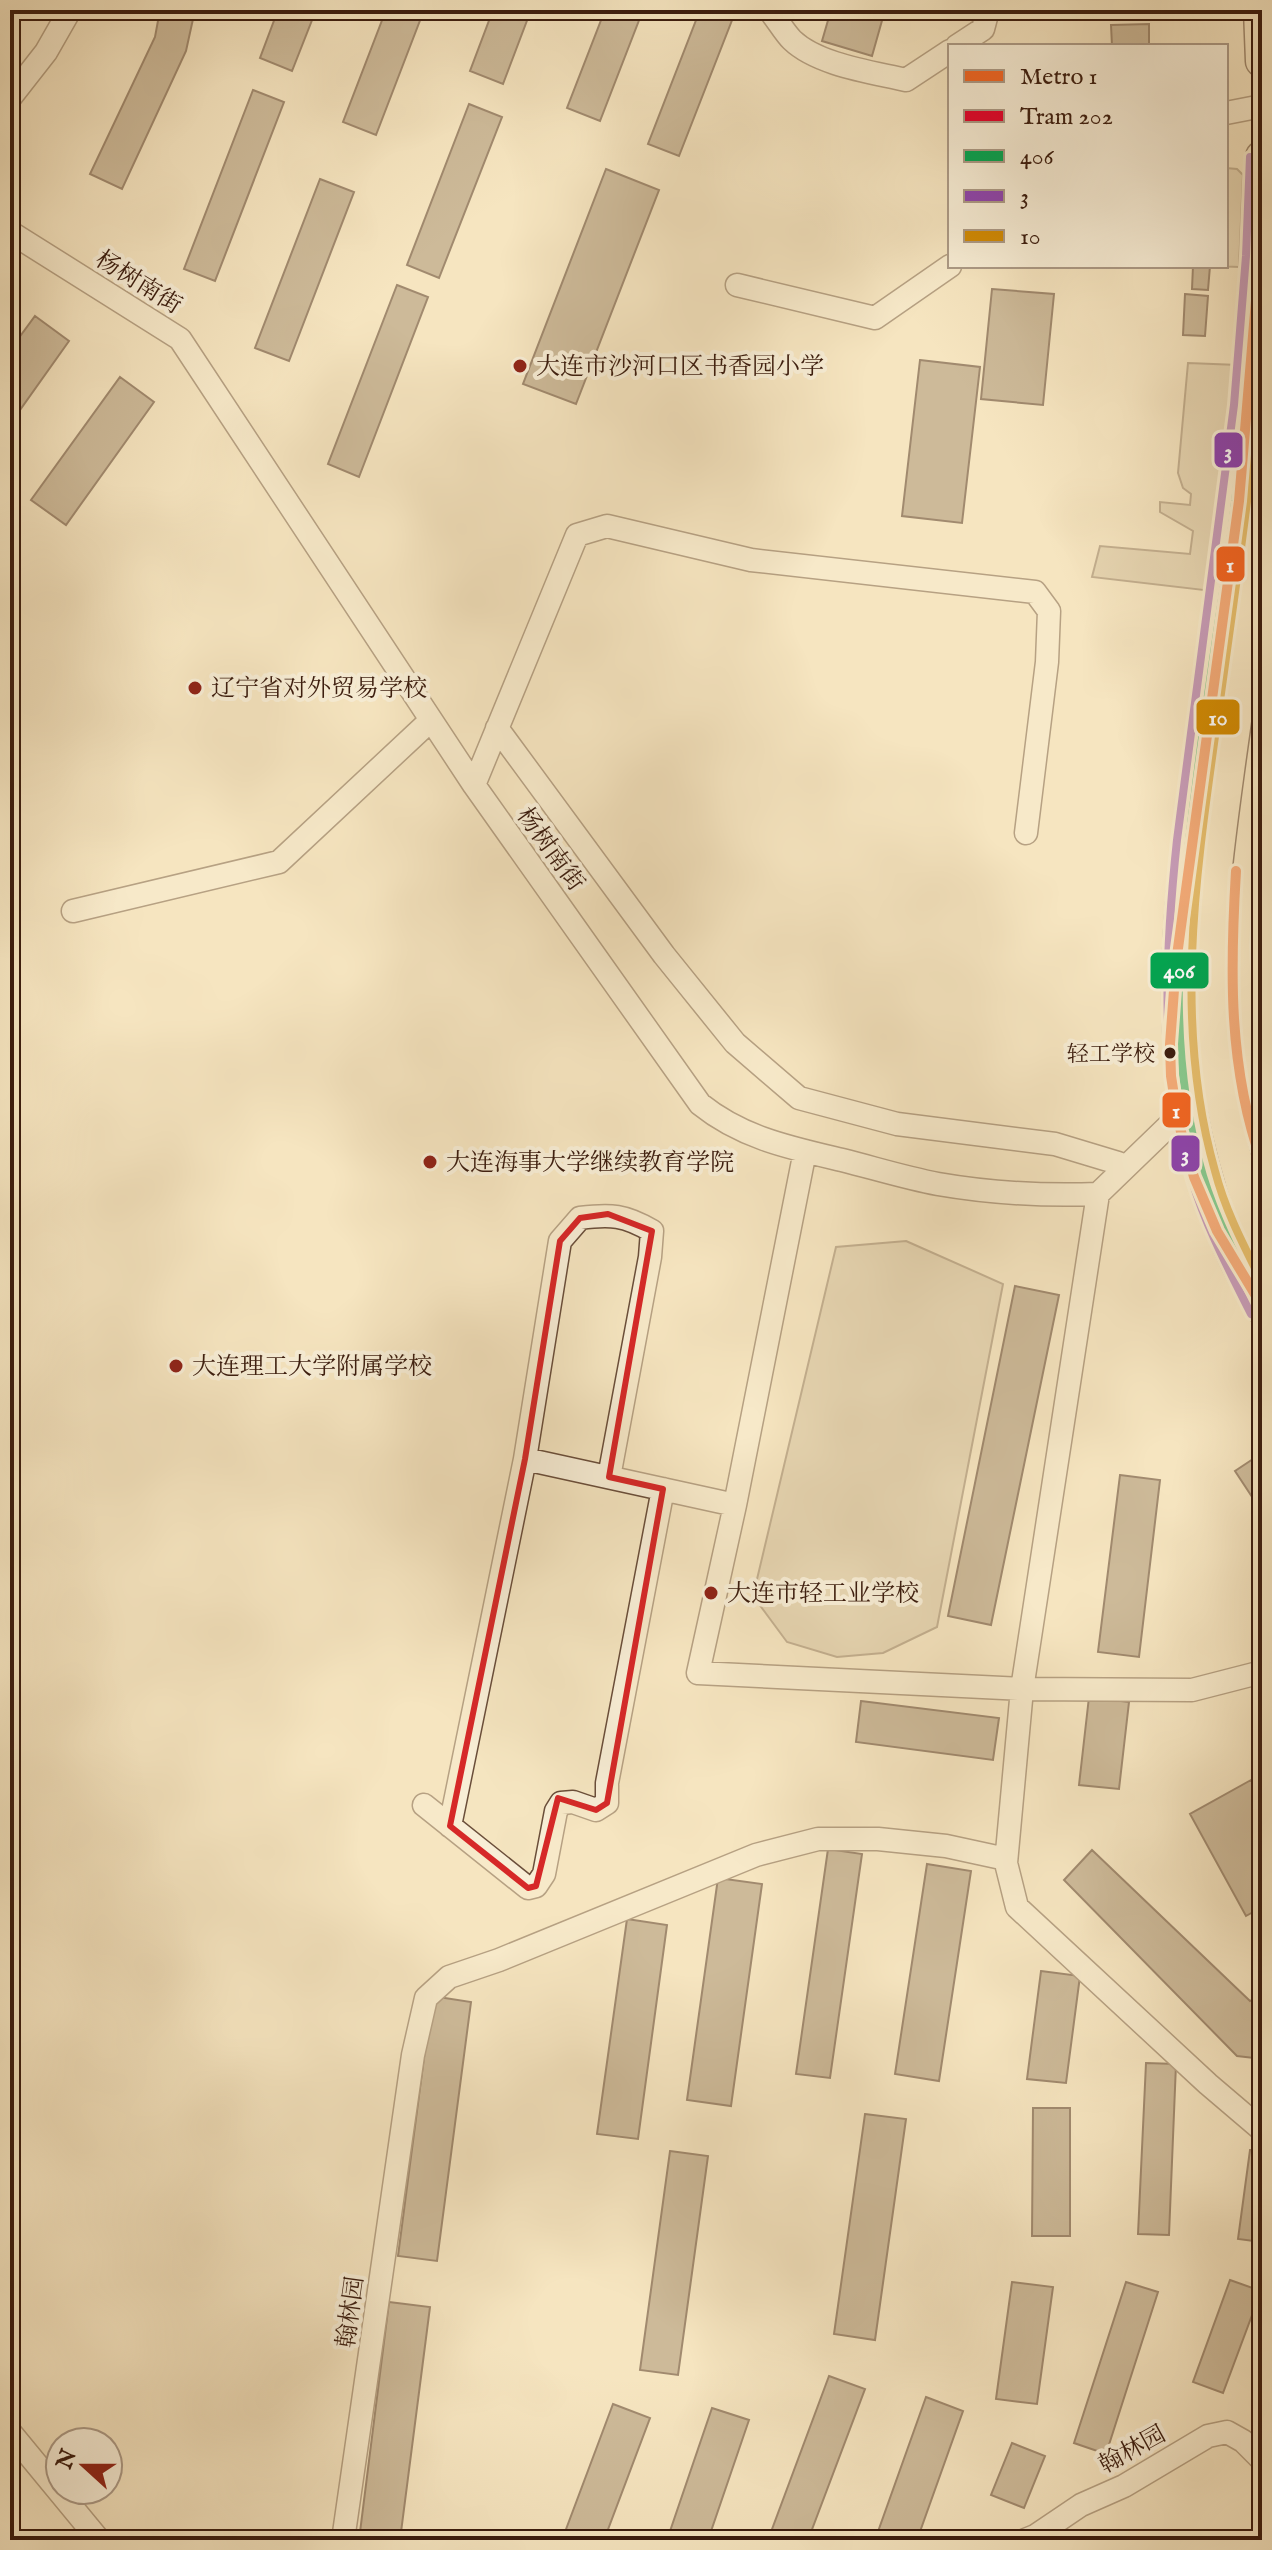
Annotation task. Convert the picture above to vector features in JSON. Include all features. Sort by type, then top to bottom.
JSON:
[{"type":"highway","points":[[1260,10],[1262,61]]},
{"type":"highway","points":[[1262,157],[1257,286],[1247,401],[1181,909],[1177,980],[1178,1029],[1187,1108],[1202,1173],[1243,1275],[1262,1308]]},
{"type":"highway","points":[[1262,528],[1218,841],[1210,959],[1213,1035],[1224,1111],[1236,1164],[1262,1240]]},
{"type":"street","points":[[10,98],[46,52],[70,10]]},
{"type":"street","points":[[960,44],[983,29],[988,10]]},
{"type":"street","points":[[782,15],[792,40],[819,57],[906,80],[948,52]]},
{"type":"street","points":[[1228,113],[1262,106]]},
{"type":"street","name":"杨树南街","points":[[10,232],[180,339],[474,785],[700,1104],[718,1119],[770,1143],[937,1184],[993,1192],[1098,1194]]},
{"type":"street","points":[[737,285],[875,318],[948,267]]},
{"type":"street","points":[[474,785],[577,535],[607,526],[751,560],[1035,592],[1049,611],[1047,662],[1026,833]]},
{"type":"street","points":[[73,911],[279,862],[431,720]]},
{"type":"street","points":[[497,728],[664,955],[735,1043],[799,1098],[897,1124],[1055,1144],[1118,1163]]},
{"type":"street","points":[[1187,1108],[1098,1194],[1022,1689],[1006,1859],[1017,1907],[1262,2130]]},
{"type":"street","points":[[805,1151],[735,1505],[698,1673],[1022,1689],[1192,1690],[1262,1672]]},
{"type":"street","points":[[450,1826],[525,1459],[560,1241],[580,1218],[608,1214],[637,1222],[652,1231],[650,1257],[609,1477]]},
{"type":"street","points":[[525,1459],[735,1505]]},
{"type":"street","points":[[424,1805],[528,1888],[536,1886],[544,1874],[556,1811],[561,1803],[573,1802],[596,1810],[607,1803],[607,1783],[663,1489]]},
{"type":"street","name":"翰林园","points":[[343,2540],[413,2055],[426,1998],[449,1977],[499,1960],[756,1855],[818,1839],[878,1839],[946,1846],[1006,1859]]},
{"type":"street","points":[[10,2432],[99,2540]]},
{"type":"street","name":"翰林园","points":[[1025,2540],[1081,2505],[1124,2486],[1208,2436],[1227,2432],[1243,2441],[1262,2460]]},
{"type":"highlighted area","points":[[608,1214],[652,1231],[609,1477],[663,1489],[607,1803],[596,1810],[558,1798],[536,1886],[528,1888],[450,1826],[525,1459],[560,1241],[580,1218]]},
{"type":"shaded area","points":[[1228,168],[1237,169],[1243,175],[1239,267],[1228,267]]},
{"type":"shaded area","points":[[1188,363],[1238,365],[1212,591],[1092,577],[1100,546],[1190,554],[1193,531],[1160,512],[1160,502],[1190,505],[1191,494],[1183,488],[1178,473]]},
{"type":"shaded area","points":[[906,1241],[1003,1284],[937,1627],[883,1653],[837,1657],[787,1642],[753,1596],[836,1247]]},
{"type":"building","points":[[160,10],[195,10],[186,51],[122,189],[90,174],[155,37]]},
{"type":"building","points":[[278,10],[316,10],[292,71],[260,58]]},
{"type":"building","points":[[386,10],[424,10],[376,135],[343,122]]},
{"type":"building","points":[[493,10],[531,10],[503,84],[470,71]]},
{"type":"building","points":[[605,10],[643,10],[600,121],[567,108]]},
{"type":"building","points":[[700,10],[736,10],[679,156],[648,144]]},
{"type":"building","points":[[831,10],[885,10],[872,56],[822,41]]},
{"type":"building","points":[[1149,24],[1149,44],[1112,44],[1111,25]]},
{"type":"building","points":[[253,90],[284,102],[215,281],[184,269]]},
{"type":"building","points":[[469,104],[502,117],[439,278],[407,265]]},
{"type":"building","points":[[606,169],[659,190],[576,404],[523,384]]},
{"type":"building","points":[[320,179],[354,192],[289,361],[255,348]]},
{"type":"building","points":[[1193,268],[1210,268],[1208,290],[1192,289]]},
{"type":"building","points":[[397,285],[428,297],[359,477],[328,464]]},
{"type":"building","points":[[992,289],[1054,294],[1043,405],[981,399]]},
{"type":"building","points":[[1185,294],[1208,296],[1205,336],[1183,335]]},
{"type":"building","points":[[35,316],[69,341],[10,424],[10,350]]},
{"type":"building","points":[[920,360],[980,367],[962,523],[902,516]]},
{"type":"building","points":[[120,377],[154,402],[66,525],[31,500]]},
{"type":"building","points":[[1015,1286],[1059,1295],[991,1625],[948,1616]]},
{"type":"building","points":[[1262,1453],[1262,1512],[1235,1471]]},
{"type":"building","points":[[1120,1475],[1160,1480],[1139,1657],[1098,1652]]},
{"type":"building","points":[[1089,1697],[1129,1702],[1119,1789],[1079,1785]]},
{"type":"building","points":[[861,1701],[999,1718],[993,1760],[856,1742]]},
{"type":"building","points":[[1251,1780],[1262,1800],[1262,1907],[1246,1916],[1190,1814]]},
{"type":"building","points":[[828,1849],[862,1854],[830,2078],[796,2074]]},
{"type":"building","points":[[1092,1850],[1250,2001],[1262,1994],[1262,2053],[1254,2058],[1237,2056],[1064,1880]]},
{"type":"building","points":[[927,1864],[971,1871],[939,2081],[895,2074]]},
{"type":"building","points":[[718,1878],[762,1884],[731,2106],[687,2100]]},
{"type":"building","points":[[627,1919],[667,1925],[638,2139],[597,2134]]},
{"type":"building","points":[[1041,1971],[1080,1976],[1066,2083],[1027,2079]]},
{"type":"building","points":[[432,1996],[471,2002],[437,2261],[398,2256]]},
{"type":"building","points":[[1146,2063],[1176,2064],[1169,2235],[1138,2234]]},
{"type":"building","points":[[1033,2108],[1070,2108],[1070,2236],[1032,2236]]},
{"type":"building","points":[[865,2114],[906,2119],[875,2340],[834,2334]]},
{"type":"building","points":[[1250,2150],[1262,2151],[1262,2242],[1238,2239]]},
{"type":"building","points":[[670,2151],[708,2156],[678,2375],[640,2370]]},
{"type":"building","points":[[1230,2280],[1261,2291],[1223,2393],[1193,2382]]},
{"type":"building","points":[[1012,2282],[1053,2287],[1037,2404],[996,2399]]},
{"type":"building","points":[[1126,2282],[1158,2292],[1106,2454],[1074,2443]]},
{"type":"building","points":[[389,2302],[430,2307],[400,2540],[359,2540]]},
{"type":"building","points":[[829,2376],[865,2389],[808,2540],[768,2540]]},
{"type":"building","points":[[926,2397],[963,2411],[917,2540],[875,2540]]},
{"type":"building","points":[[613,2404],[650,2418],[604,2540],[562,2540]]},
{"type":"building","points":[[712,2408],[749,2420],[708,2540],[667,2540]]},
{"type":"building","points":[[1012,2443],[1045,2456],[1024,2508],[991,2495]]},
{"type":"metro line","name":"1","points":[[1262,230],[1239,501],[1176,963],[1170,1044],[1178,1121],[1194,1177],[1217,1231],[1262,1306]]},
{"type":"metro line","name":"1","points":[[1236,871],[1233,982],[1237,1055],[1251,1127],[1262,1163]]},
{"type":"tram line","name":"202","points":[[1262,835],[1256,947],[1262,1059]]},
{"type":"transit line","name":"3","points":[[1250,157],[1234,405],[1177,840],[1170,925],[1168,1010],[1174,1096],[1192,1180],[1211,1231],[1251,1314]]},
{"type":"transit line","name":"406","points":[[1262,157],[1245,417],[1189,841],[1179,985],[1184,1081],[1191,1129],[1203,1176],[1222,1227],[1262,1308]]},
{"type":"transit line","name":"10","points":[[1262,367],[1196,886],[1192,943],[1194,1058],[1202,1115],[1219,1185],[1262,1282]]},
{"type":"place","name":"大连市沙河口区书香园小学","points":[[520,366]]},
{"type":"place","name":"辽宁省对外贸易学校","points":[[195,688]]},
{"type":"place","name":"轻工学校","points":[[1170,1053]]},
{"type":"place","name":"大连海事大学继续教育学院","points":[[430,1162]]},
{"type":"place","name":"大连理工大学附属学校","points":[[176,1366]]},
{"type":"place","name":"大连市轻工业学校","points":[[711,1593]]}]
